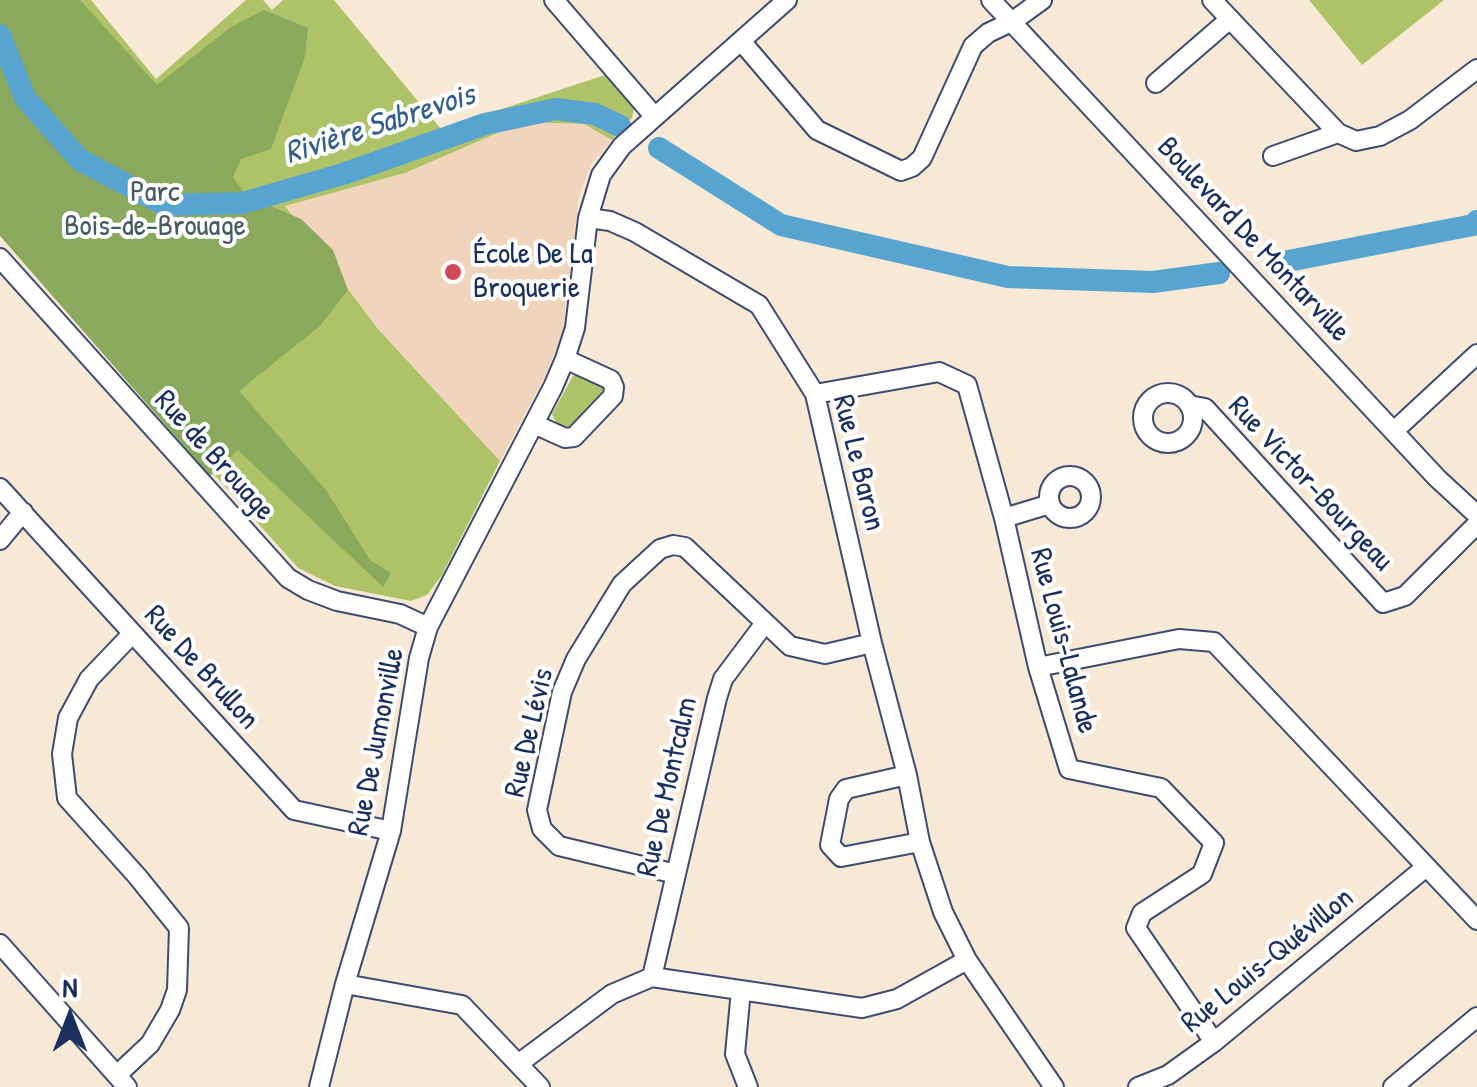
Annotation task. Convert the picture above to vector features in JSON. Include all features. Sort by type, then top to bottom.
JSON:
[{"type":"street","points":[[554,0],[655,117]]},
{"type":"street","name":"Rue De Jumonville","points":[[319,1087],[345,984],[392,831],[419,658],[428,626],[565,359],[575,328],[594,191],[607,162],[787,0]]},
{"type":"street","name":"Boulevard De Montarville","points":[[990,0],[1394,432],[1477,515]]},
{"type":"street","points":[[741,41],[817,130],[901,170],[922,158],[973,46],[1042,0]]},
{"type":"street","points":[[1212,0],[1338,133],[1356,141],[1380,136],[1410,120],[1477,69]]},
{"type":"street","points":[[1156,83],[1230,19]]},
{"type":"street","points":[[1274,156],[1338,133]]},
{"type":"street","name":"Rue Le Baron","points":[[588,218],[610,221],[635,232],[759,304],[815,394],[920,842],[943,912],[967,960],[1054,1087]]},
{"type":"street","name":"Rue de Brouage","points":[[0,258],[288,578],[337,601],[400,614],[428,626]]},
{"type":"street","points":[[1394,432],[1477,354]]},
{"type":"street","points":[[534,424],[566,438],[574,436],[613,396],[611,380],[565,359]]},
{"type":"street","name":"Rue Louis-Lalande","points":[[815,394],[938,372],[967,385],[1004,518],[1038,667],[1069,768],[1162,788],[1214,842],[1202,874],[1142,913],[1136,928],[1214,1042]]},
{"type":"street","name":"Rue Victor-Bourgeau","points":[[1189,405],[1205,408],[1383,604],[1405,596],[1477,524]]},
{"type":"street","name":"Rue De Brullon","points":[[0,488],[294,810],[392,831]]},
{"type":"street","name":"Rue Louis-Lalande","points":[[1004,518],[1050,504]]},
{"type":"street","points":[[0,540],[23,512]]},
{"type":"street","name":"Rue De Lévis","points":[[676,874],[560,846],[542,829],[537,810],[562,692],[576,659],[622,584],[660,549],[685,547],[790,646],[825,654],[872,643]]},
{"type":"street","name":"Rue De Montcalm","points":[[652,976],[723,679],[765,623]]},
{"type":"street","points":[[0,944],[122,1081],[150,1044],[178,990],[179,928],[67,798],[62,754],[68,718],[89,679],[132,634]]},
{"type":"street","points":[[1038,667],[1178,638],[1214,642],[1477,920]]},
{"type":"street","points":[[907,775],[846,789],[839,799],[830,845],[841,857],[920,842]]},
{"type":"street","name":"Rue Louis-Quévillon","points":[[1138,1087],[1168,1075],[1214,1042],[1426,867]]},
{"type":"street","points":[[518,1064],[612,994],[652,976],[862,1008],[896,999],[967,960]]},
{"type":"street","points":[[345,984],[462,1005],[540,1087]]},
{"type":"street","points":[[741,990],[735,1054],[748,1087]]},
{"type":"street","points":[[1392,1087],[1477,1016]]},
{"type":"shaded area","name":"École De La Broquerie","points":[[523,122],[584,124],[612,140],[592,163],[579,196],[563,331],[548,370],[500,461],[378,329],[284,206],[405,173]]},
{"type":"green space","name":"Parc Bois-de-Brouage","points":[[0,0],[91,0],[156,79],[246,0],[263,0],[272,10],[283,0],[334,0],[441,129],[608,74],[630,99],[632,118],[612,140],[584,124],[523,122],[405,173],[285,206],[378,329],[500,461],[442,575],[427,595],[411,601],[335,586],[298,568],[109,357]]},
{"type":"green space","points":[[0,0],[80,0],[157,85],[231,27],[264,10],[308,28],[305,57],[271,149],[241,159],[233,177],[245,195],[301,219],[333,250],[348,290],[320,326],[239,391],[326,490],[370,560],[391,573],[383,587],[238,450],[210,476],[0,236]]},
{"type":"green space","points":[[1309,0],[1444,0],[1362,65]]},
{"type":"green space","points":[[578,374],[602,384],[603,390],[570,427],[558,426],[552,414],[573,376]]},
{"type":"waterway","name":"Rivière Sabrevois","points":[[0,35],[25,98],[80,160],[165,205],[242,203],[343,174],[485,124],[556,109],[595,114],[620,126]]},
{"type":"waterway","name":"Rivière Sabrevois","points":[[659,148],[781,225],[1008,277],[1153,282],[1219,273]]},
{"type":"waterway","name":"Rivière Sabrevois","points":[[1278,263],[1473,225],[1477,221]]},
{"type":"place","name":"École De La Broquerie","points":[[453,272]]}]
